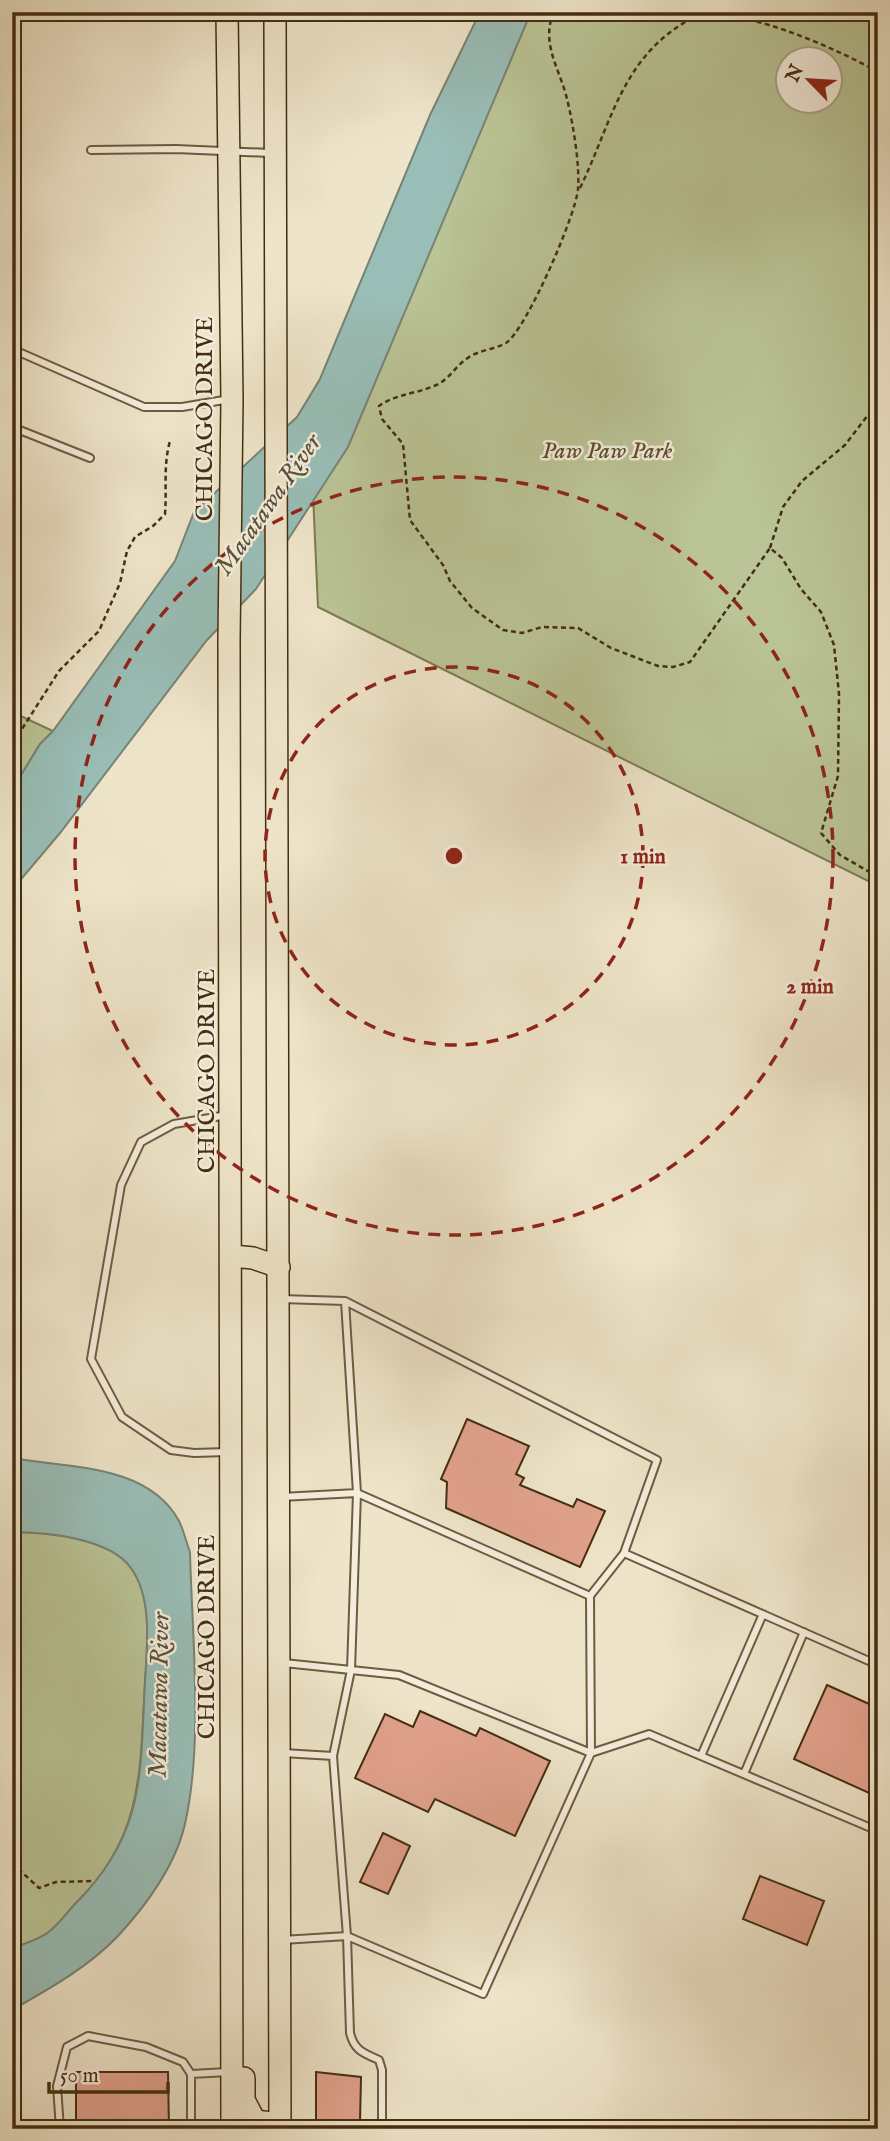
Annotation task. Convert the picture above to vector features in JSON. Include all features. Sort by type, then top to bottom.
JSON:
[{"type":"main road","name":"CHICAGO DRIVE","points":[[227,12],[232,399],[229,640],[233,1256],[230,1906],[232,2129]]},
{"type":"main road","points":[[230,1906],[244,1915],[244,2100],[255,2121],[280,2126],[275,12]]},
{"type":"main road","points":[[233,1256],[253,1258],[279,1267]]},
{"type":"lane","points":[[91,150],[176,149],[276,153]]},
{"type":"lane","points":[[12,349],[144,407],[182,407],[232,399]]},
{"type":"lane","points":[[12,427],[90,458]]},
{"type":"lane","points":[[232,1115],[174,1124],[141,1142],[121,1185],[91,1359],[122,1418],[171,1450],[194,1453],[233,1452]]},
{"type":"lane","points":[[279,1299],[345,1301],[657,1460],[624,1553],[590,1596],[591,1753],[483,1994],[347,1936],[280,1940]]},
{"type":"lane","points":[[345,1301],[357,1493],[351,1670],[333,1756],[347,1936],[349,2033],[352,2045],[359,2052],[379,2060],[382,2070],[382,2129]]},
{"type":"lane","points":[[279,1497],[357,1493],[590,1596]]},
{"type":"lane","points":[[624,1553],[878,1665]]},
{"type":"lane","points":[[701,1756],[763,1614]]},
{"type":"lane","points":[[744,1774],[804,1632]]},
{"type":"lane","points":[[280,1663],[399,1675],[591,1753],[649,1734],[878,1831]]},
{"type":"lane","points":[[278,1752],[333,1756]]},
{"type":"lane","points":[[60,2129],[57,2086],[67,2046],[88,2036],[146,2048],[183,2062],[191,2074],[191,2129]]},
{"type":"lane","points":[[191,2074],[231,2072]]},
{"type":"path","points":[[554,12],[548,26],[550,47],[567,98],[579,173],[578,191]]},
{"type":"path","points":[[673,12],[696,16],[717,14],[752,21],[842,53],[878,72]]},
{"type":"path","points":[[696,16],[674,28],[657,42],[624,86],[578,191],[554,259],[520,327],[507,342],[471,356],[437,385],[391,398],[379,406],[382,419],[403,444],[411,520],[460,594],[472,608],[503,630],[522,632],[542,627],[578,628],[611,648],[658,666],[673,667],[690,662],[770,548],[783,507],[802,481],[845,444],[878,402]]},
{"type":"path","points":[[12,752],[22,729],[59,671],[99,631],[120,583],[127,551],[135,537],[153,526],[165,514],[167,493],[163,476],[170,441]]},
{"type":"path","points":[[770,548],[782,558],[801,589],[821,612],[834,646],[839,694],[838,776],[821,833],[840,855],[878,877]]},
{"type":"path","points":[[12,1863],[39,1888],[56,1882],[93,1881]]},
{"type":"green space","name":"Paw Paw Park","points":[[512,12],[878,12],[878,886],[318,607],[311,448]]},
{"type":"green space","points":[[12,712],[53,731],[40,744],[12,790]]},
{"type":"green space","points":[[12,1532],[59,1535],[93,1543],[121,1558],[131,1568],[143,1594],[147,1638],[142,1743],[135,1798],[127,1825],[101,1875],[55,1927],[12,1949]]},
{"type":"water","name":"Macatawa River","points":[[480,12],[531,12],[348,447],[256,589],[207,640],[60,833],[12,890],[12,790],[40,744],[53,731],[175,561],[194,512],[297,417],[320,379],[430,115]]},
{"type":"water","name":"Macatawa River","points":[[12,1458],[82,1467],[128,1479],[165,1502],[179,1521],[190,1552],[195,1721],[191,1788],[186,1819],[176,1851],[160,1882],[117,1937],[93,1959],[12,2010],[12,1949],[42,1936],[58,1923],[99,1877],[116,1852],[127,1826],[135,1800],[142,1745],[147,1623],[138,1580],[121,1558],[93,1543],[59,1535],[12,1532]]},
{"type":"building","points":[[467,1419],[529,1446],[516,1474],[524,1478],[520,1485],[573,1507],[577,1499],[605,1511],[580,1567],[446,1508],[447,1482],[441,1479]]},
{"type":"building","points":[[827,1685],[878,1708],[878,1797],[794,1759]]},
{"type":"building","points":[[420,1711],[476,1736],[480,1728],[550,1761],[515,1836],[435,1799],[428,1812],[355,1778],[385,1714],[413,1727]]},
{"type":"building","points":[[383,1833],[410,1846],[388,1894],[360,1882]]},
{"type":"building","points":[[760,1876],[824,1901],[807,1945],[743,1919]]},
{"type":"building","points":[[76,2072],[168,2072],[169,2129],[76,2129]]},
{"type":"building","points":[[316,2072],[361,2077],[360,2122],[353,2122],[353,2129],[316,2129]]}]
